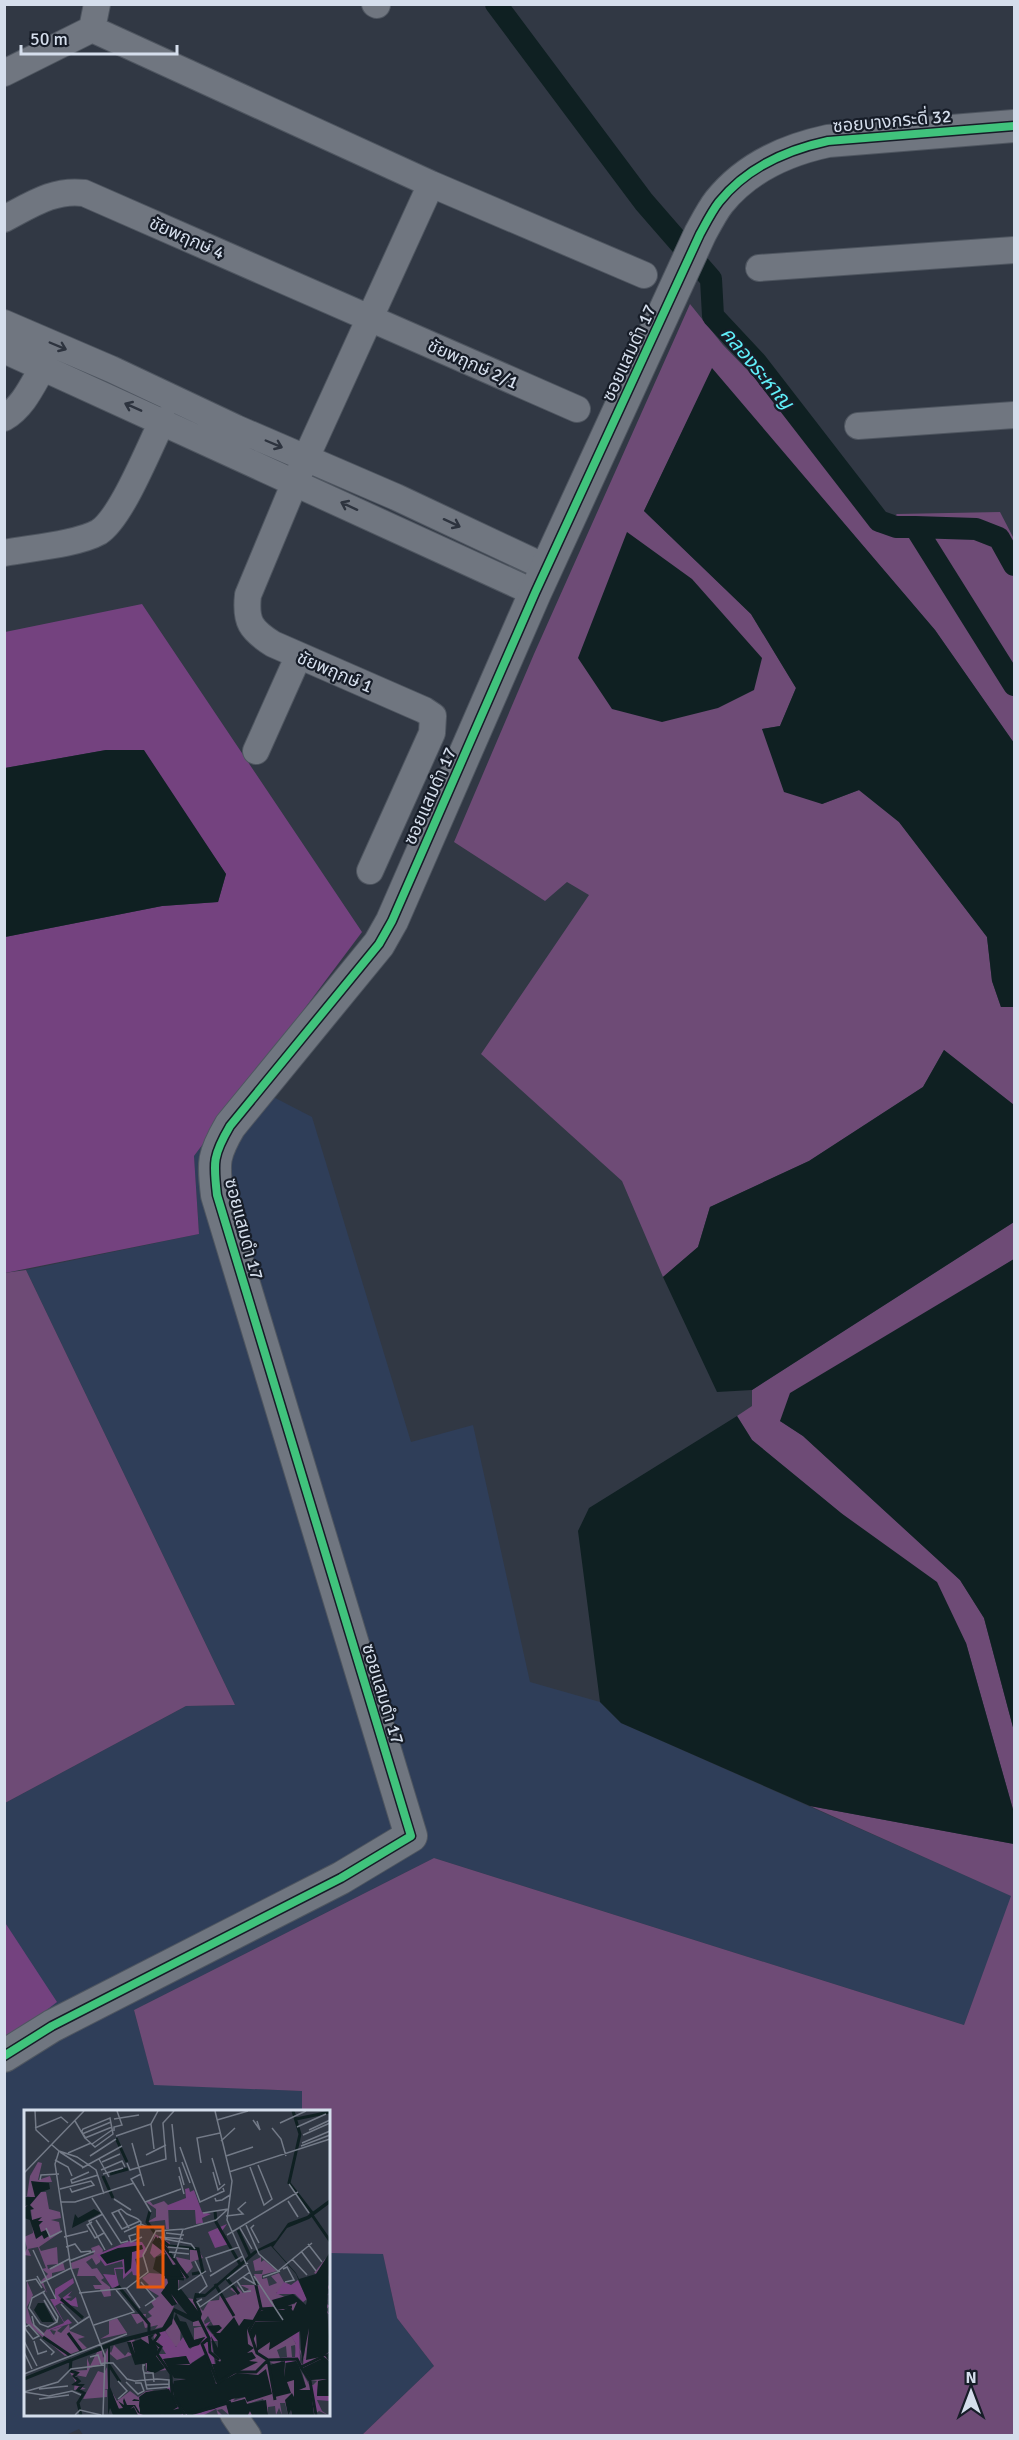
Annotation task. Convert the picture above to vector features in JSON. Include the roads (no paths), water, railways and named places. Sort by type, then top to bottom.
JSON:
[{"type":"street","points":[[4,73],[94,17],[431,184],[644,275]]},
{"type":"street","name":"ซอยบางกระดี่ 32","points":[[700,234],[719,202],[746,176],[777,156],[801,147],[828,141],[1014,126]]},
{"type":"street","name":"ชัยพฤกษ์ 1","points":[[370,872],[432,733],[433,716],[424,710],[298,657],[257,634],[250,624],[247,608],[248,595],[295,482],[431,184]]},
{"type":"street","name":"ชัยพฤกษ์ 4","points":[[4,219],[53,194],[69,191],[84,193],[369,318]]},
{"type":"street","name":"ซอยแสมดำ 17","points":[[4,2056],[52,2026],[341,1878],[411,1836],[217,1196],[214,1169],[216,1150],[230,1126],[380,944],[541,580],[700,234]]},
{"type":"street","points":[[759,268],[1014,250]]},
{"type":"street","name":"ชัยพฤกษ์ 2/1","points":[[369,318],[577,409]]},
{"type":"street","points":[[4,323],[111,369],[230,438],[295,482],[384,523],[541,580]]},
{"type":"street","points":[[4,350],[163,420],[306,458],[396,497],[541,580]]},
{"type":"street","points":[[4,418],[14,412],[23,402],[43,367]]},
{"type":"street","points":[[99,392],[111,369]]},
{"type":"street","points":[[858,426],[1014,415]]},
{"type":"street","points":[[4,554],[86,537],[100,531],[114,518],[163,420]]},
{"type":"street","points":[[384,523],[396,497]]},
{"type":"street","points":[[256,751],[298,657]]},
{"type":"street","points":[[234,2416],[248,2436]]},
{"type":"waterway","name":"คลองระหาญ","points":[[496,4],[644,202],[711,279],[713,316],[756,362],[879,521],[896,527],[915,527],[1014,685]]},
{"type":"waterway","points":[[915,527],[976,529],[999,538],[1014,565]]}]
